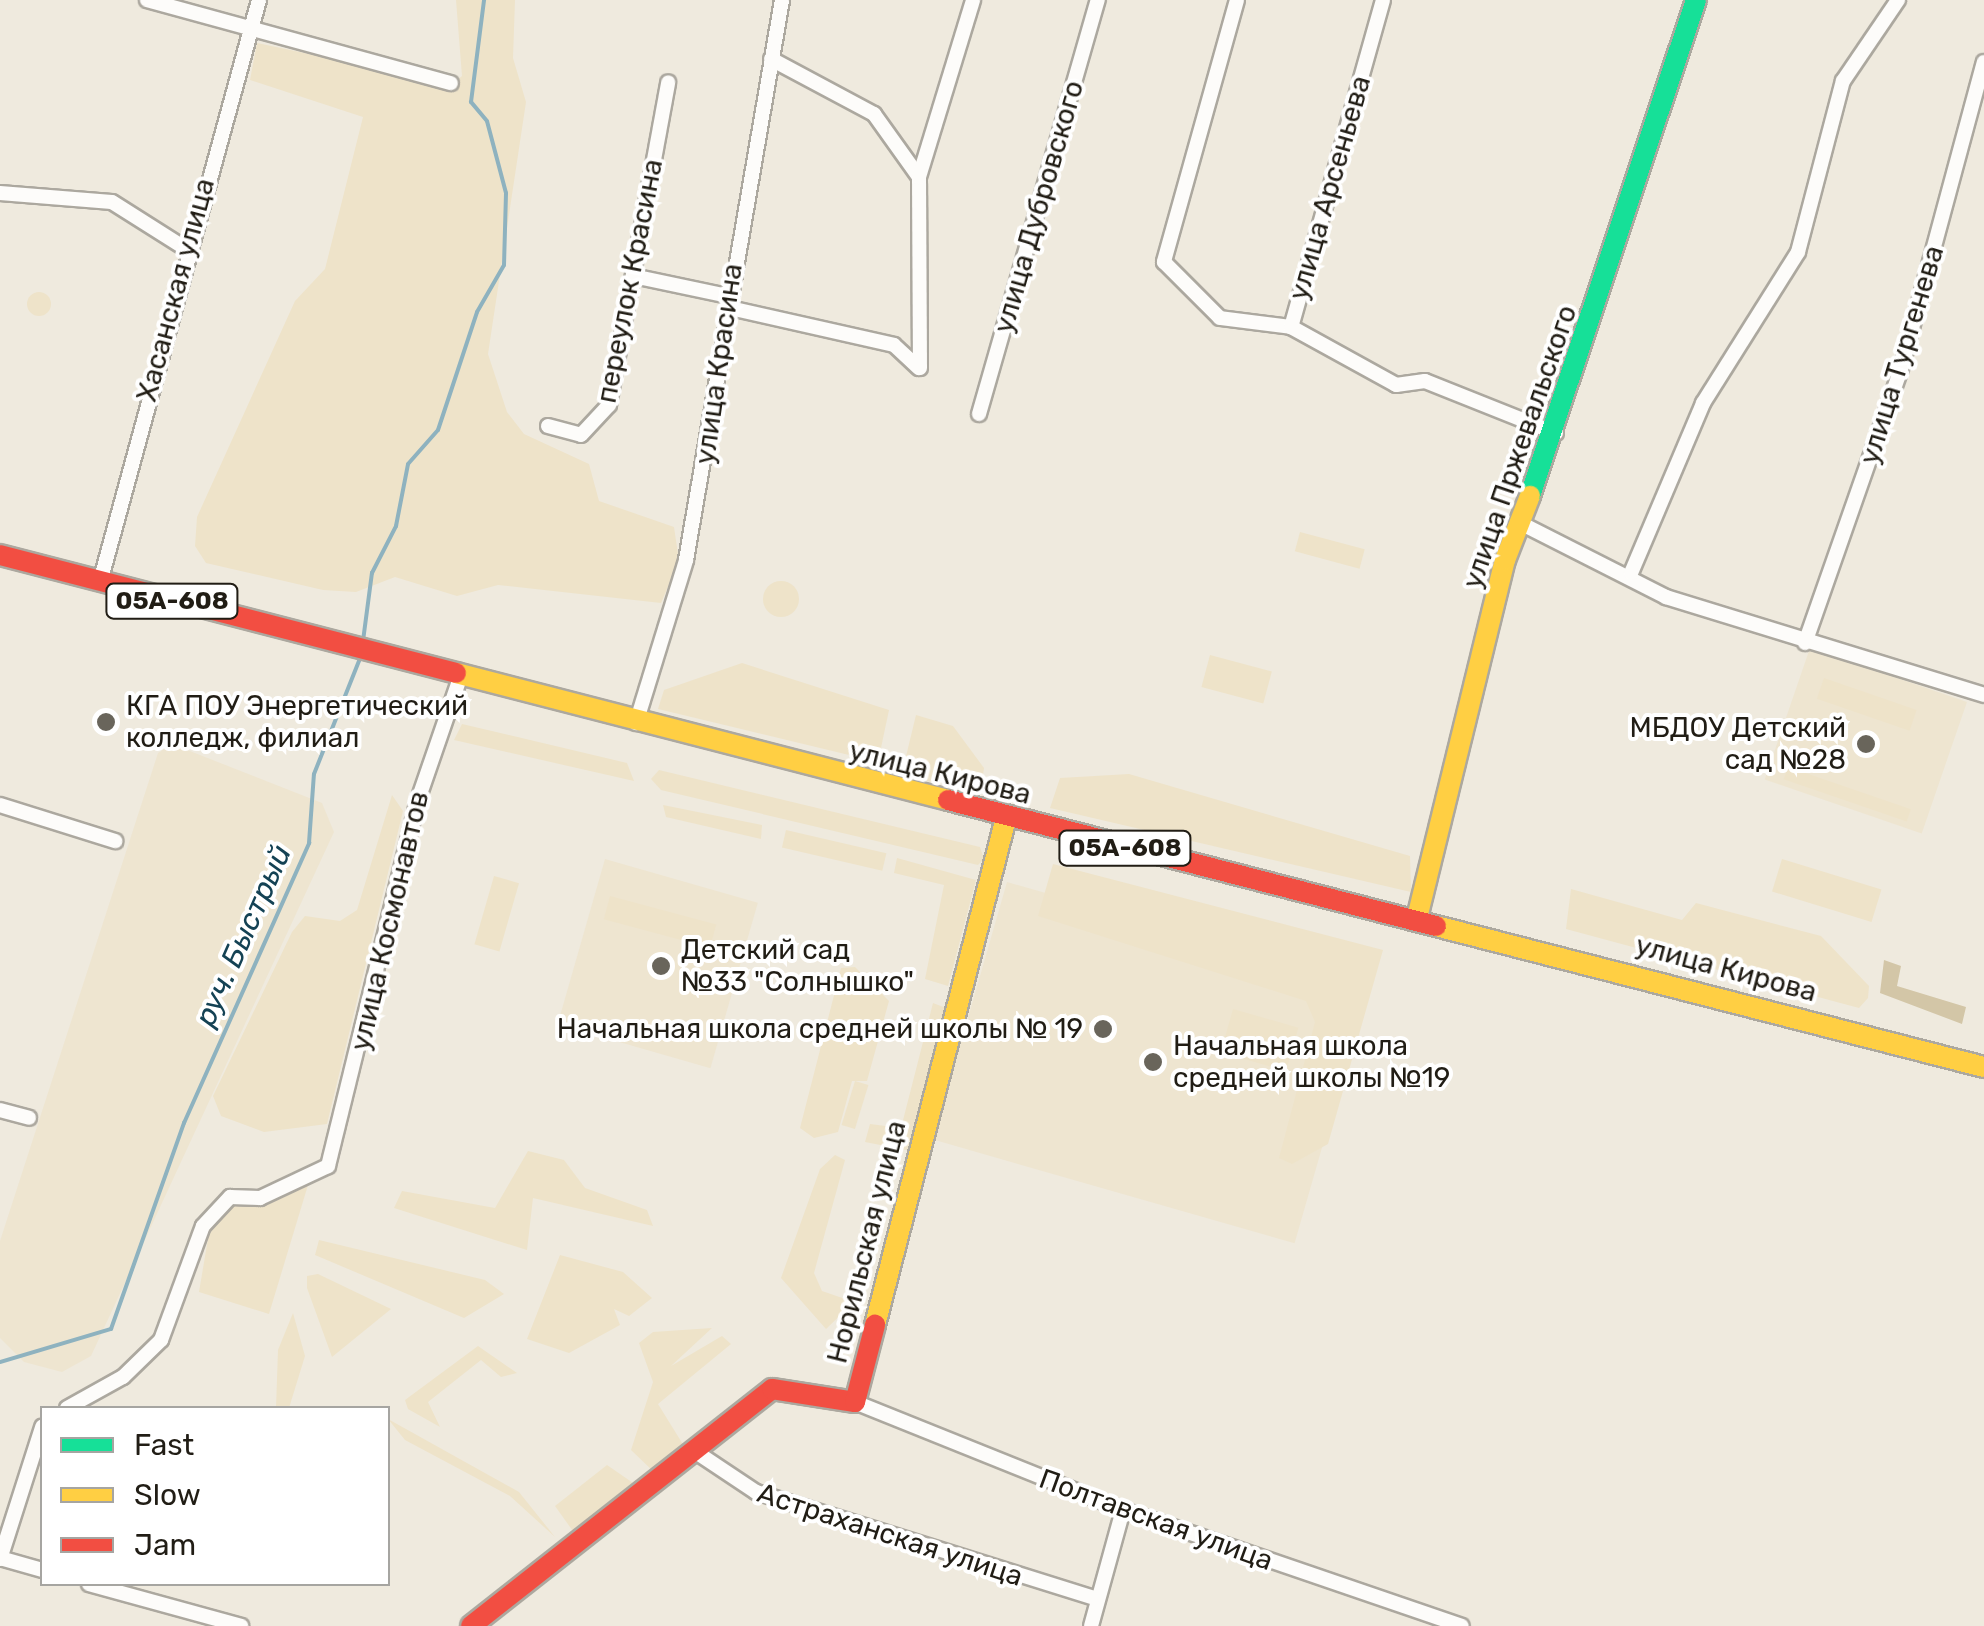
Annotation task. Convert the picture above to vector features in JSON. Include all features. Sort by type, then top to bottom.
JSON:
[{"type":"main road","name":"улица Пржевальского","points":[[1417,918],[1520,524],[1556,434],[1696,0]]},
{"type":"main road","name":"улица Кирова","points":[[0,555],[460,678],[1417,918],[1984,1067]]},
{"type":"main road","name":"Норильская улица","points":[[471,1626],[772,1389],[855,1402],[1006,818]]},
{"type":"street","points":[[146,0],[248,24],[451,83]]},
{"type":"street","name":"Хасанская улица","points":[[100,582],[248,24],[258,0]]},
{"type":"street","name":"улица Красина","points":[[636,723],[686,560],[782,0]]},
{"type":"street","points":[[632,276],[894,345],[920,368],[912,256],[919,177],[973,0]]},
{"type":"street","name":"улица Дубровского","points":[[979,414],[1098,0]]},
{"type":"street","points":[[1237,0],[1164,262],[1220,318],[1291,327]]},
{"type":"street","name":"улица Арсеньева","points":[[1383,0],[1291,327],[1396,385],[1425,381],[1556,434]]},
{"type":"street","points":[[1631,573],[1703,403],[1798,252],[1843,82],[1898,0]]},
{"type":"street","points":[[771,59],[874,114],[919,177]]},
{"type":"street","name":"улица Тургенева","points":[[1804,643],[1901,368],[1984,62]]},
{"type":"street","name":"переулок Красина","points":[[548,426],[581,435],[602,421],[668,82]]},
{"type":"street","points":[[0,193],[112,202],[188,250]]},
{"type":"street","points":[[1520,524],[1631,573],[1666,597],[1804,643],[1984,695]]},
{"type":"street","name":"улица Космонавтов","points":[[71,1406],[123,1377],[161,1340],[203,1226],[230,1197],[260,1198],[328,1166],[418,800],[460,678]]},
{"type":"street","points":[[0,805],[115,841]]},
{"type":"street","points":[[0,1110],[29,1118]]},
{"type":"street","name":"Полтавская улица","points":[[855,1402],[1123,1510],[1462,1626]]},
{"type":"street","points":[[40,1433],[0,1558],[40,1569]]},
{"type":"street","name":"Астраханская улица","points":[[696,1452],[756,1492],[1095,1598]]},
{"type":"street","points":[[1091,1626],[1095,1598],[1123,1510]]},
{"type":"street","points":[[96,1586],[241,1626]]},
{"type":"shaded area","points":[[456,0],[515,0],[513,58],[526,102],[488,354],[507,412],[524,434],[589,464],[599,501],[674,527],[679,561],[661,603],[498,585],[457,596],[395,577],[356,592],[323,590],[206,563],[195,546],[197,517],[295,301],[325,269],[363,117],[250,80],[257,43],[452,84],[462,76]]},
{"type":"shaded area","points":[[39,292],[48,295],[48,313],[39,316],[30,313],[27,304],[30,295]]},
{"type":"shaded area","points":[[1300,532],[1365,549],[1360,569],[1295,551]]},
{"type":"shaded area","points":[[781,581],[794,586],[799,599],[794,612],[781,617],[768,612],[763,599],[768,586]]},
{"type":"shaded area","name":"МБДОУ Детский сад №28","points":[[1810,648],[1967,702],[1922,833],[1765,779]]},
{"type":"shaded area","points":[[1210,655],[1272,672],[1263,703],[1201,687]]},
{"type":"shaded area","points":[[742,663],[889,710],[878,762],[658,709],[664,690]]},
{"type":"shaded area","points":[[1824,678],[1917,710],[1909,731],[1817,699]]},
{"type":"shaded area","points":[[916,715],[953,726],[984,768],[981,790],[901,777]]},
{"type":"shaded area","points":[[462,724],[627,763],[634,781],[454,740]]},
{"type":"shaded area","points":[[172,744],[322,803],[334,832],[91,1356],[62,1372],[24,1362],[0,1338],[0,1241],[158,753]]},
{"type":"shaded area","points":[[1788,767],[1911,809],[1907,822],[1784,779]]},
{"type":"shaded area","points":[[659,770],[980,847],[984,859],[978,865],[661,790],[651,779]]},
{"type":"shaded area","points":[[1129,774],[1410,856],[1411,892],[1050,808],[1060,778]]},
{"type":"shaded area","points":[[392,795],[403,811],[327,1124],[264,1132],[221,1116],[213,1096],[292,932],[305,916],[340,921],[357,910]]},
{"type":"shaded area","points":[[663,805],[762,825],[761,839],[666,817]]},
{"type":"shaded area","points":[[786,830],[886,853],[882,871],[782,848]]},
{"type":"shaded area","points":[[897,858],[976,880],[948,986],[925,979],[944,885],[894,873]]},
{"type":"shaded area","name":"Детский сад №33 \"Солнышко\"","points":[[605,859],[758,903],[710,1068],[558,1024]]},
{"type":"shaded area","points":[[1782,859],[1881,889],[1872,922],[1772,892]]},
{"type":"shaded area","points":[[1053,864],[1383,950],[1328,1144],[1292,1164],[1279,1158],[1315,1022],[1306,1001],[1038,916]]},
{"type":"shaded area","points":[[494,876],[519,883],[499,951],[474,944]]},
{"type":"shaded area","name":"Начальная школа средней школы №19","points":[[1007,882],[1368,986],[1295,1243],[933,1140]]},
{"type":"shaded area","points":[[1571,889],[1682,920],[1696,903],[1821,936],[1869,986],[1868,998],[1859,1008],[1566,929]]},
{"type":"shaded area","points":[[610,896],[716,924],[710,948],[604,919]]},
{"type":"shaded area","points":[[1884,960],[1901,966],[1897,986],[1966,1007],[1962,1024],[1880,993]]},
{"type":"shaded area","points":[[855,967],[889,1001],[867,1081],[852,1081],[838,1132],[814,1138],[800,1128],[841,968]]},
{"type":"shaded area","points":[[933,1003],[946,1008],[911,1151],[865,1142],[870,1124],[901,1128]]},
{"type":"shaded area","points":[[1233,1009],[1298,1028],[1286,1071],[1221,1052]]},
{"type":"shaded area","points":[[855,1081],[868,1085],[855,1129],[842,1125]]},
{"type":"shaded area","points":[[528,1151],[564,1160],[585,1188],[647,1210],[653,1226],[533,1198],[527,1250],[394,1208],[402,1191],[495,1208]]},
{"type":"shaded area","points":[[835,1155],[845,1160],[814,1273],[822,1291],[854,1302],[826,1329],[781,1278],[820,1169]]},
{"type":"shaded area","points":[[308,1185],[269,1314],[199,1292],[209,1233],[229,1207]]},
{"type":"shaded area","points":[[319,1240],[485,1280],[504,1294],[464,1318],[315,1255]]},
{"type":"shaded area","points":[[560,1255],[623,1272],[652,1298],[629,1316],[614,1309],[620,1325],[569,1353],[527,1339]]},
{"type":"shaded area","points":[[318,1274],[391,1309],[332,1357],[307,1288],[307,1276]]},
{"type":"shaded area","points":[[293,1313],[305,1356],[290,1406],[276,1406],[278,1350]]},
{"type":"shaded area","points":[[712,1328],[671,1366],[722,1336],[731,1344],[658,1404],[684,1446],[654,1472],[631,1450],[653,1382],[639,1343],[653,1332]]},
{"type":"shaded area","points":[[478,1346],[517,1373],[501,1377],[481,1360],[428,1402],[440,1427],[408,1409],[405,1400]]},
{"type":"shaded area","points":[[390,1420],[519,1492],[555,1537],[510,1496],[405,1440]]},
{"type":"shaded area","points":[[607,1465],[636,1485],[575,1534],[555,1506]]},
{"type":"waterway","name":"руч. Быстрый","points":[[363,641],[372,573],[396,526],[408,464],[438,430],[477,312],[504,265],[506,193],[487,121],[471,102],[484,0]]},
{"type":"waterway","name":"руч. Быстрый","points":[[0,1362],[111,1329],[184,1123],[309,843],[314,774],[361,656]]},
{"type":"traffic: fast","points":[[1530,496],[1696,0]]},
{"type":"traffic: slow","points":[[1417,918],[1505,560],[1530,496]]},
{"type":"traffic: slow","points":[[456,673],[948,800]]},
{"type":"traffic: slow","points":[[875,1325],[1006,818]]},
{"type":"traffic: slow","points":[[1436,926],[1984,1067]]},
{"type":"traffic: jam","points":[[0,555],[456,673]]},
{"type":"traffic: jam","points":[[948,800],[1436,926]]},
{"type":"traffic: jam","points":[[471,1626],[772,1389],[855,1402],[875,1325]]},
{"type":"place","name":"КГА ПОУ Энергетический колледж, филиал","points":[[106,722]]},
{"type":"place","name":"МБДОУ Детский сад №28","points":[[1866,744]]},
{"type":"place","name":"Детский сад №33 \"Солнышко\"","points":[[661,966]]},
{"type":"place","name":"Начальная школа средней школы № 19","points":[[1103,1029]]},
{"type":"place","name":"Начальная школа средней школы №19","points":[[1153,1062]]}]
